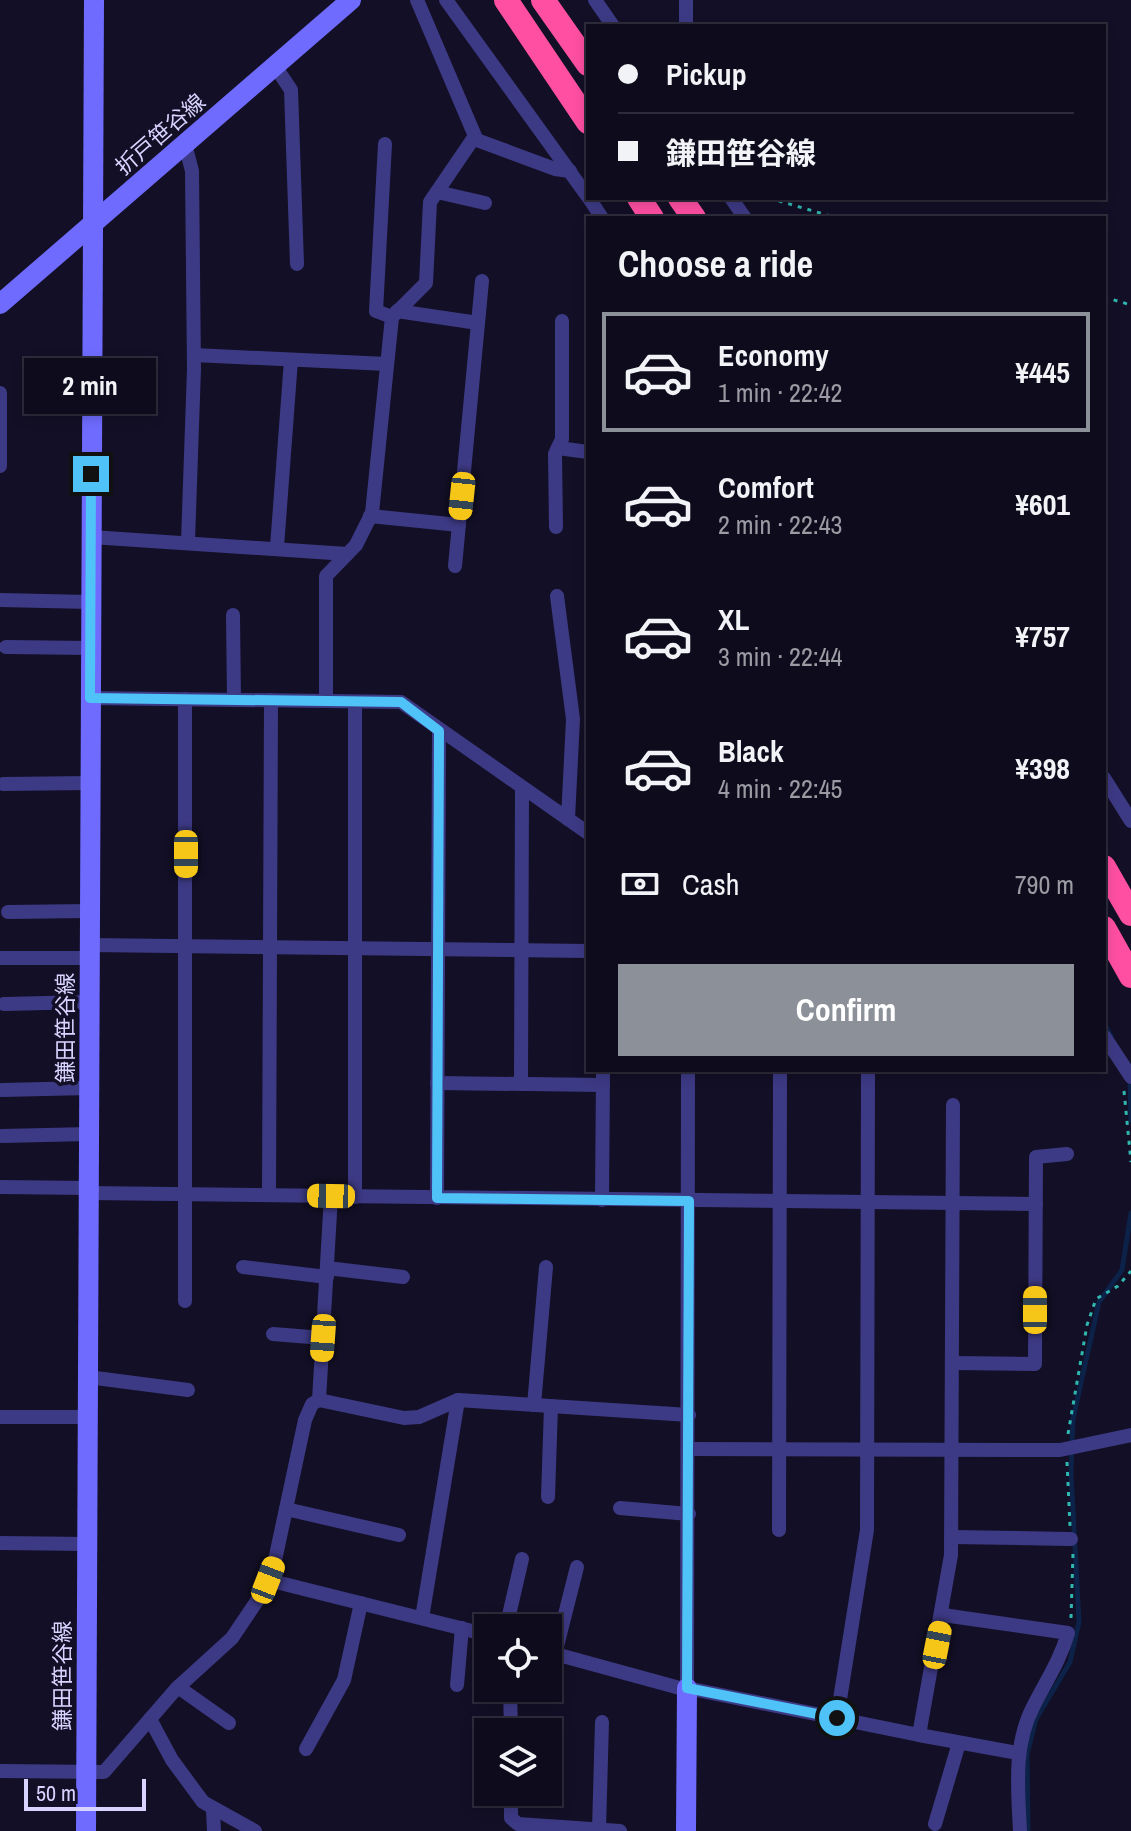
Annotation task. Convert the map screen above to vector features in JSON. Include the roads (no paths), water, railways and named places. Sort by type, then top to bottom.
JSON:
[{"type":"highway","points":[[506,0],[586,119]]},
{"type":"highway","points":[[543,0],[586,61]]},
{"type":"highway","points":[[1106,870],[1131,914]]},
{"type":"highway","points":[[1106,932],[1131,976]]},
{"type":"street","name":"鎌田笹谷線","points":[[86,1831],[94,0]]},
{"type":"street","name":"折戸笹谷線","points":[[0,304],[351,0]]},
{"type":"street","points":[[326,701],[326,576],[347,554],[370,516],[395,314],[426,283],[430,202],[474,139],[474,128],[417,0]]},
{"type":"street","points":[[446,0],[586,195]]},
{"type":"street","points":[[595,0],[612,24]]},
{"type":"street","points":[[686,0],[686,24]]},
{"type":"street","points":[[275,66],[291,90],[297,264]]},
{"type":"street","points":[[474,139],[542,165],[570,171]]},
{"type":"street","points":[[185,144],[192,171],[194,355],[188,541]]},
{"type":"street","points":[[385,144],[376,311],[478,323]]},
{"type":"street","points":[[437,192],[485,203]]},
{"type":"street","points":[[455,566],[482,281]]},
{"type":"street","points":[[556,527],[555,454],[562,439],[562,321]]},
{"type":"street","points":[[194,355],[387,364]]},
{"type":"street","points":[[277,547],[291,360]]},
{"type":"street","points":[[0,393],[0,466]]},
{"type":"street","points":[[558,448],[586,452]]},
{"type":"street","points":[[370,516],[459,525]]},
{"type":"street","points":[[91,537],[188,541],[347,554]]},
{"type":"street","points":[[557,596],[572,706],[568,819]]},
{"type":"street","points":[[0,600],[90,602]]},
{"type":"street","points":[[233,615],[234,700]]},
{"type":"street","points":[[6,647],[90,648]]},
{"type":"street","points":[[90,698],[401,702],[586,832]]},
{"type":"street","points":[[185,699],[185,1301]]},
{"type":"street","points":[[269,1195],[271,700]]},
{"type":"street","points":[[355,702],[355,1197]]},
{"type":"street","points":[[572,706],[586,705]]},
{"type":"street","points":[[437,1198],[439,731]]},
{"type":"street","points":[[1106,781],[1131,821]]},
{"type":"street","points":[[3,784],[90,783]]},
{"type":"street","points":[[521,1084],[522,788]]},
{"type":"street","points":[[8,912],[89,911]]},
{"type":"street","points":[[1,958],[186,946],[586,951]]},
{"type":"street","points":[[4,1004],[89,1002]]},
{"type":"street","points":[[1106,1039],[1126,1071]]},
{"type":"street","points":[[686,1831],[688,1072]]},
{"type":"street","points":[[779,1530],[780,1072]]},
{"type":"street","points":[[837,1718],[867,1530],[868,1072]]},
{"type":"street","points":[[437,1083],[521,1084],[603,1078],[602,1200]]},
{"type":"street","points":[[2,1090],[89,1088]]},
{"type":"street","points":[[919,1735],[943,1615],[951,1537],[953,1105]]},
{"type":"street","points":[[2,1136],[89,1134]]},
{"type":"street","points":[[952,1363],[1035,1364],[1036,1157],[1067,1154]]},
{"type":"street","points":[[0,1187],[355,1197],[1036,1204]]},
{"type":"street","points":[[319,1400],[331,1196]]},
{"type":"street","points":[[243,1267],[403,1277]]},
{"type":"street","points":[[534,1405],[546,1267]]},
{"type":"street","points":[[273,1334],[323,1338]]},
{"type":"street","points":[[88,1377],[188,1390]]},
{"type":"street","points":[[0,1771],[104,1772],[178,1687],[232,1638],[247,1620],[268,1580],[305,1420],[312,1404],[319,1400],[404,1418],[419,1417],[458,1400],[689,1415]]},
{"type":"street","points":[[422,1618],[458,1400]]},
{"type":"street","points":[[548,1497],[551,1406]]},
{"type":"street","points":[[0,1417],[87,1417]]},
{"type":"street","points":[[689,1449],[1072,1449],[1131,1435]]},
{"type":"street","points":[[620,1508],[689,1514]]},
{"type":"street","points":[[286,1509],[399,1535]]},
{"type":"street","points":[[951,1537],[1071,1539]]},
{"type":"street","points":[[0,1543],[87,1544]]},
{"type":"street","points":[[509,1614],[522,1559]]},
{"type":"street","points":[[562,1619],[577,1567]]},
{"type":"street","points":[[268,1580],[474,1631]]},
{"type":"street","points":[[306,1749],[344,1680],[361,1603]]},
{"type":"street","points":[[943,1615],[1068,1633],[1056,1670],[1032,1708],[1018,1753],[1020,1831]]},
{"type":"street","points":[[457,1685],[462,1628]]},
{"type":"street","points":[[562,1656],[687,1689],[1018,1753]]},
{"type":"street","points":[[178,1687],[229,1723]]},
{"type":"street","points":[[150,1719],[172,1760],[213,1811],[253,1831]]},
{"type":"street","points":[[595,1830],[602,1722]]},
{"type":"street","points":[[935,1824],[959,1743]]},
{"type":"street","points":[[511,1806],[511,1818],[518,1824],[620,1831]]},
{"type":"street","points":[[213,1811],[214,1831]]},
{"type":"waterway","points":[[1106,1027],[1111,1036]]},
{"type":"waterway","points":[[1130,1077],[1131,1121]]},
{"type":"waterway","points":[[1028,1831],[1027,1754],[1036,1719],[1070,1662],[1079,1622],[1071,1473],[1073,1419],[1099,1302],[1122,1270],[1131,1213]]}]
